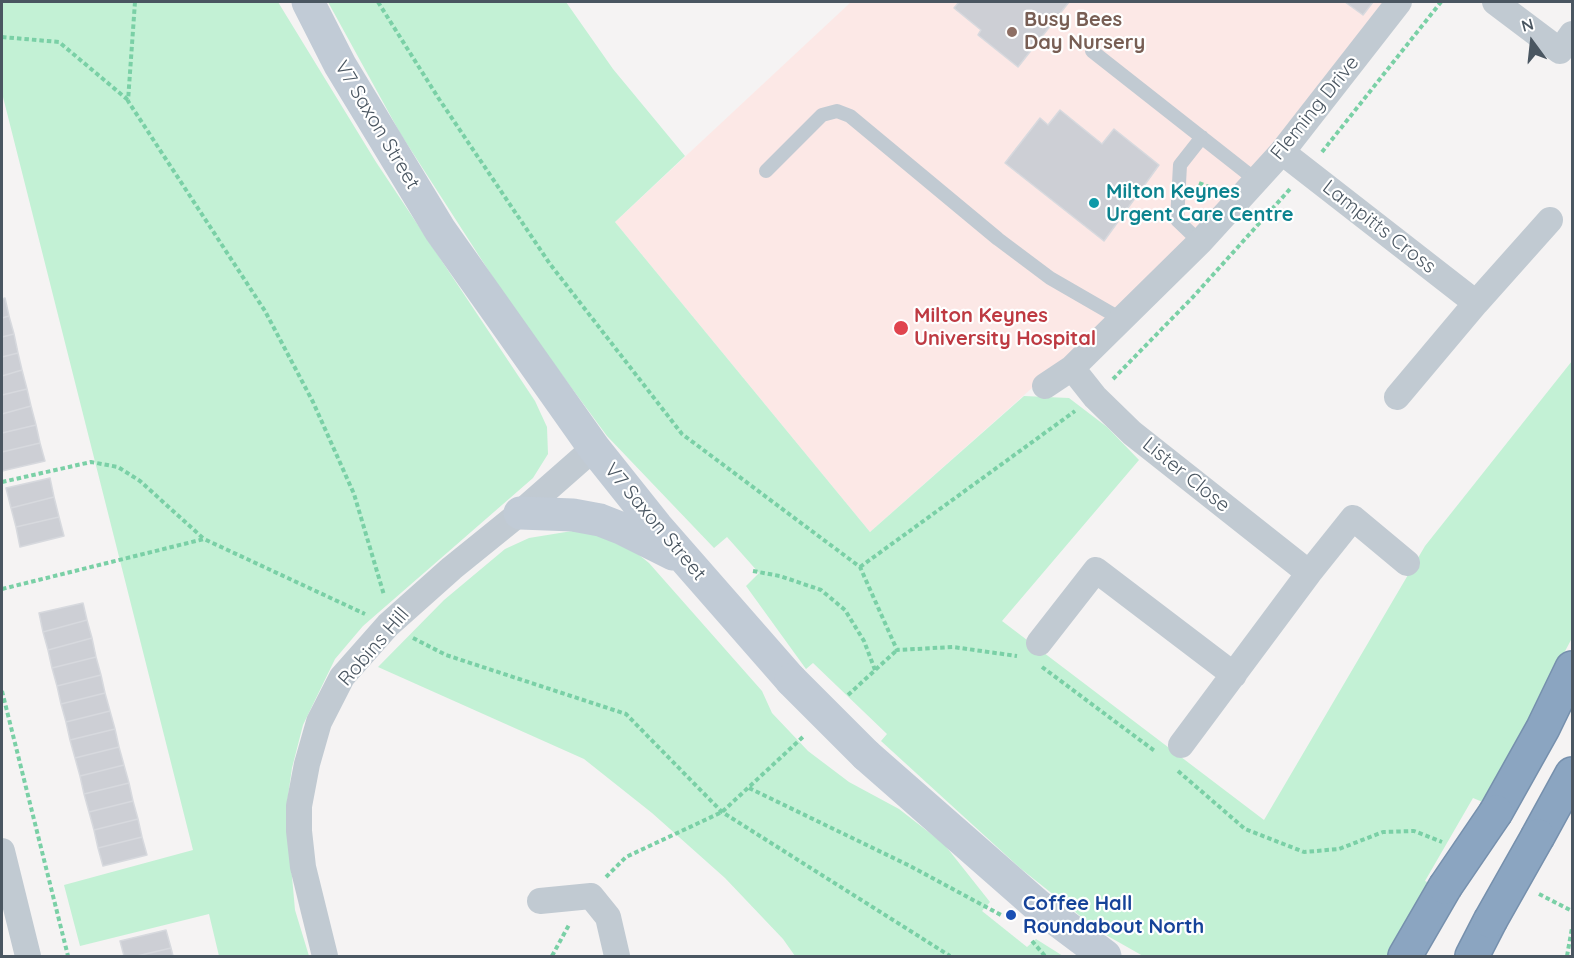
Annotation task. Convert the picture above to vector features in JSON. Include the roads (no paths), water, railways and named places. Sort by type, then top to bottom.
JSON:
[{"type":"highway","points":[[1406,957],[1445,886],[1496,812],[1543,728],[1572,668]]},
{"type":"highway","points":[[1472,957],[1572,774]]},
{"type":"street","name":"V7 Saxon Street","points":[[308,2],[340,64],[440,230],[594,448],[686,560],[791,680],[866,755],[1037,905],[1106,957]]},
{"type":"street","name":"Fleming Drive","points":[[1045,386],[1071,368],[1200,242],[1282,152],[1399,2]]},
{"type":"street","points":[[1496,2],[1560,51],[1572,34]]},
{"type":"street","name":"Lampitts Cross","points":[[1282,152],[1476,303]]},
{"type":"street","points":[[1397,397],[1550,220]]},
{"type":"street","name":"Lister Close","points":[[1071,368],[1095,397],[1132,433],[1310,573]]},
{"type":"street","name":"Robins Hill","points":[[325,957],[303,867],[299,806],[319,722],[342,677],[388,625],[594,448]]},
{"type":"street","points":[[520,513],[573,515],[600,520],[686,560]]},
{"type":"street","points":[[1178,757],[1234,675],[1353,518],[1407,563]]},
{"type":"street","points":[[1032,655],[1096,570],[1234,675]]},
{"type":"street","points":[[2,851],[11,931],[28,957]]},
{"type":"street","points":[[540,901],[591,896],[608,917],[617,957]]},
{"type":"lane","points":[[1092,51],[1256,180]]},
{"type":"lane","points":[[766,171],[822,116],[837,111],[850,116],[990,232],[1050,278],[1121,319]]},
{"type":"lane","points":[[1200,242],[1177,220],[1180,165],[1202,137]]},
{"type":"place","name":"Busy Bees Day Nursery","points":[[1012,32]]},
{"type":"place","name":"Milton Keynes Urgent Care Centre","points":[[1094,203]]},
{"type":"place","name":"Milton Keynes University Hospital","points":[[901,328]]},
{"type":"place","name":"Coffee Hall Roundabout North","points":[[1011,915]]}]
